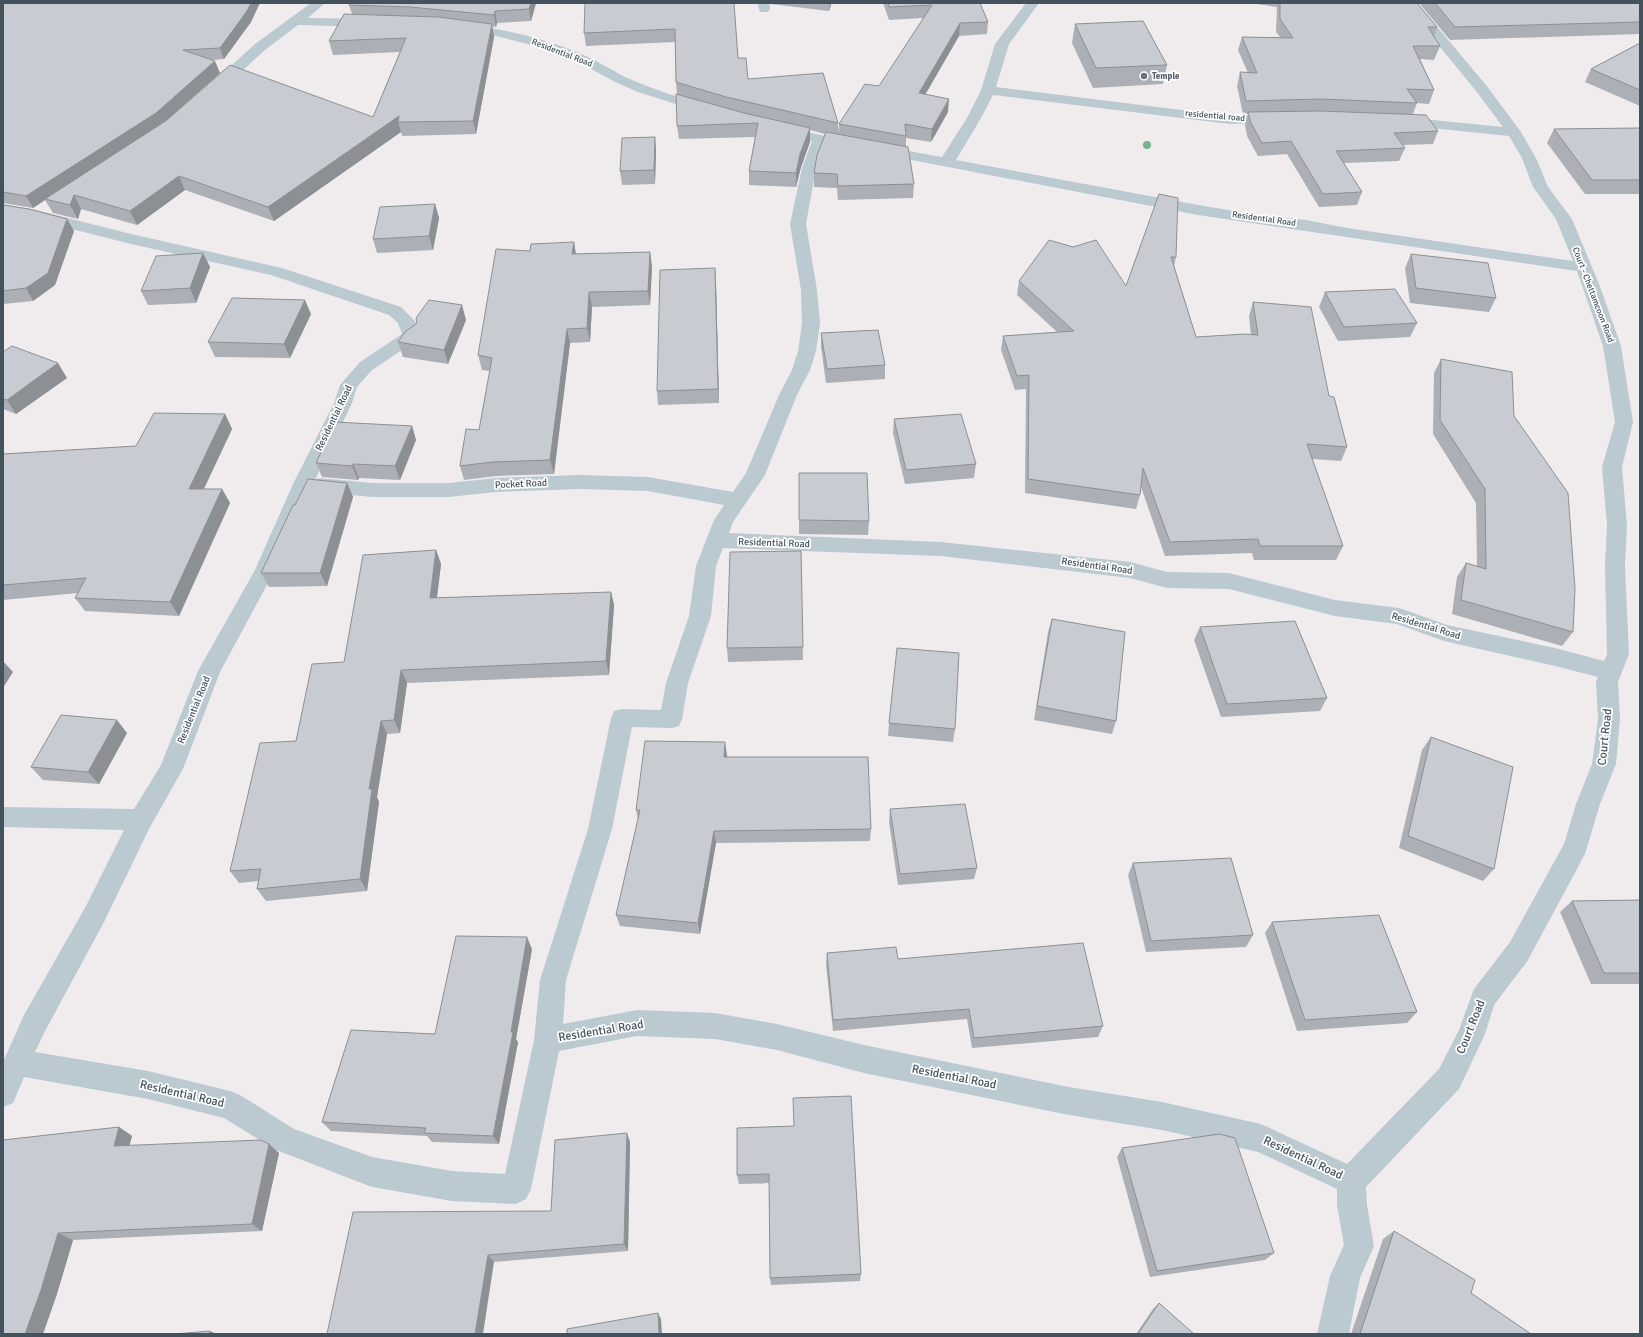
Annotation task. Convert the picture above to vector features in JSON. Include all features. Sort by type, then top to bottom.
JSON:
[{"type":"street","points":[[205,97],[260,47],[319,3]]},
{"type":"street","points":[[947,162],[974,118],[988,90],[1002,44],[1028,7],[1033,3]]},
{"type":"street","name":"Court - Chettamcoon Road","points":[[1410,3],[1481,88],[1514,132],[1529,158],[1541,187],[1564,219],[1584,267],[1612,346],[1624,422],[1612,467],[1617,525],[1615,566],[1618,654],[1609,677]]},
{"type":"street","points":[[293,21],[380,23]]},
{"type":"street","name":"Residential Road","points":[[450,27],[498,33],[532,41],[590,62],[624,81],[681,103],[718,113]]},
{"type":"street","name":"residential road","points":[[988,90],[1230,120],[1293,119]]},
{"type":"street","points":[[1386,121],[1416,122],[1514,132]]},
{"type":"street","name":"Residential Road","points":[[17,1062],[148,1085],[230,1105],[286,1140],[372,1172],[452,1186],[516,1189],[548,1040],[553,980],[600,830],[622,718],[671,719],[677,683],[700,616],[706,566],[724,520],[755,475],[788,395],[801,370],[807,351],[812,323],[809,290],[798,224],[809,168],[827,140],[770,127]]},
{"type":"street","name":"Residential Road","points":[[863,147],[1265,221],[1306,225],[1347,233],[1584,267]]},
{"type":"street","name":"Residential Road","points":[[3,210],[42,211],[131,239],[221,258],[300,278],[394,311],[406,321],[411,336],[366,366],[349,385],[343,403],[303,484],[265,570],[209,671],[171,769],[141,820],[95,914],[34,1024],[3,1093]]},
{"type":"street","name":"Pocket Road","points":[[303,484],[372,490],[449,490],[496,485],[580,482],[640,484],[738,500]]},
{"type":"street","name":"Residential Road","points":[[716,540],[941,549],[1130,570],[1167,580],[1229,582],[1335,608],[1399,616],[1444,633],[1555,657],[1609,677]]},
{"type":"street","name":"Court Road","points":[[1351,1181],[1449,1079],[1471,1034],[1483,998],[1519,951],[1576,846],[1588,804],[1604,764],[1609,719],[1609,677]]},
{"type":"street","points":[[3,817],[141,820]]},
{"type":"street","name":"Residential Road","points":[[548,1040],[637,1023],[715,1026],[777,1037],[864,1059],[1069,1101],[1162,1116],[1261,1138],[1351,1181]]},
{"type":"street","points":[[1333,1334],[1345,1276],[1359,1246],[1352,1205],[1351,1181]]},
{"type":"building","points":[[3,3],[251,3],[247,11],[220,48],[183,50],[215,61],[156,113],[26,196],[3,192]]},
{"type":"building","points":[[350,3],[531,3],[529,9],[495,11],[494,15],[410,7],[349,5]]},
{"type":"building","points":[[585,3],[734,3],[738,58],[746,58],[748,79],[823,73],[838,123],[726,97],[676,82],[675,29],[584,33]]},
{"type":"building","points":[[888,3],[980,3],[988,22],[960,23],[919,93],[949,99],[932,129],[905,124],[906,136],[839,124],[865,84],[879,86],[932,5],[889,7]]},
{"type":"building","points":[[1280,3],[1417,3],[1437,27],[1428,27],[1440,46],[1413,46],[1434,90],[1407,89],[1417,103],[1321,99],[1246,101],[1240,72],[1257,73],[1242,37],[1293,38],[1280,19]]},
{"type":"building","points":[[1435,3],[1640,3],[1640,22],[1455,27]]},
{"type":"building","points":[[344,14],[438,17],[492,24],[473,121],[398,122],[399,116],[268,207],[179,176],[130,211],[74,195],[70,205],[45,199],[167,120],[230,65],[373,117],[406,38],[329,41]]},
{"type":"building","points":[[1143,21],[1167,65],[1096,68],[1075,24]]},
{"type":"building","points":[[1640,43],[1640,90],[1591,69]]},
{"type":"building","points":[[676,94],[744,113],[810,128],[800,154],[796,173],[749,171],[758,123],[677,126]]},
{"type":"building","points":[[1321,111],[1426,115],[1438,131],[1394,133],[1405,148],[1336,151],[1362,192],[1323,194],[1291,141],[1262,143],[1251,123],[1248,112]]},
{"type":"building","points":[[1640,128],[1640,180],[1592,180],[1554,129]]},
{"type":"building","points":[[826,132],[908,147],[914,184],[838,186],[837,174],[814,173],[817,155]]},
{"type":"building","points":[[655,137],[654,170],[620,171],[622,138]]},
{"type":"building","points":[[1159,194],[1178,198],[1176,257],[1171,257],[1196,337],[1245,334],[1258,335],[1253,302],[1311,307],[1329,396],[1334,397],[1347,447],[1307,444],[1343,546],[1260,546],[1258,539],[1170,542],[1143,468],[1140,495],[1028,479],[1029,375],[1017,376],[1003,336],[1074,331],[1019,281],[1049,240],[1073,247],[1096,240],[1126,286]]},
{"type":"building","points":[[435,204],[429,236],[373,239],[380,207]]},
{"type":"building","points":[[3,205],[29,209],[67,219],[48,273],[26,288],[3,291]]},
{"type":"building","points":[[574,242],[572,254],[650,252],[648,291],[589,292],[587,328],[567,329],[550,460],[492,462],[460,466],[466,429],[479,430],[492,358],[478,355],[496,249],[530,251],[531,244]]},
{"type":"building","points":[[203,253],[190,288],[141,291],[156,256]]},
{"type":"building","points":[[1411,254],[1488,263],[1496,298],[1416,288]]},
{"type":"building","points":[[715,268],[718,389],[657,391],[660,270]]},
{"type":"building","points":[[1395,289],[1417,323],[1344,327],[1325,292]]},
{"type":"building","points":[[232,298],[305,300],[284,344],[208,342]]},
{"type":"building","points":[[429,300],[462,305],[444,350],[398,342],[405,332],[417,323],[416,318]]},
{"type":"building","points":[[878,330],[885,365],[827,369],[821,333]]},
{"type":"building","points":[[12,346],[58,363],[7,400],[3,399],[3,352]]},
{"type":"building","points":[[1441,359],[1512,372],[1514,416],[1568,493],[1575,589],[1573,632],[1461,600],[1466,563],[1486,569],[1485,489],[1440,420]]},
{"type":"building","points":[[154,413],[225,414],[189,489],[222,489],[170,602],[75,598],[86,578],[3,585],[3,454],[136,446]]},
{"type":"building","points":[[961,414],[976,464],[906,470],[894,419]]},
{"type":"building","points":[[335,422],[412,426],[395,466],[353,464],[352,466],[316,463]]},
{"type":"building","points":[[799,473],[867,473],[869,521],[799,520]]},
{"type":"building","points":[[308,479],[347,483],[320,573],[261,573],[293,505],[295,505]]},
{"type":"building","points":[[436,550],[430,598],[611,592],[606,661],[401,670],[394,720],[381,721],[369,789],[372,789],[360,879],[257,889],[261,869],[230,871],[260,743],[296,741],[312,664],[344,662],[363,555]]},
{"type":"building","points":[[801,551],[803,647],[727,648],[730,552]]},
{"type":"building","points":[[1052,619],[1125,632],[1116,721],[1037,706]]},
{"type":"building","points":[[1295,621],[1327,698],[1227,704],[1200,627]]},
{"type":"building","points":[[897,648],[959,653],[955,729],[889,723]]},
{"type":"building","points":[[61,715],[117,720],[88,772],[31,767]]},
{"type":"building","points":[[1431,737],[1513,767],[1494,869],[1408,836]]},
{"type":"building","points":[[645,741],[725,742],[724,757],[868,757],[871,829],[714,831],[698,923],[616,915],[640,810],[636,810]]},
{"type":"building","points":[[965,804],[977,868],[900,874],[890,809]]},
{"type":"building","points":[[1231,858],[1253,935],[1151,941],[1133,863]]},
{"type":"building","points":[[1640,900],[1640,973],[1604,973],[1572,901]]},
{"type":"building","points":[[1379,915],[1417,1012],[1305,1020],[1272,922]]},
{"type":"building","points":[[456,936],[527,937],[511,1032],[513,1032],[493,1136],[424,1133],[426,1128],[322,1122],[351,1030],[435,1034]]},
{"type":"building","points":[[1083,943],[1103,1026],[974,1038],[969,1009],[833,1020],[827,953],[896,947],[898,959]]},
{"type":"building","points":[[851,1096],[861,1274],[770,1278],[769,1174],[737,1175],[737,1128],[794,1126],[793,1098]]},
{"type":"building","points":[[119,1127],[114,1146],[260,1140],[269,1144],[252,1224],[58,1233],[41,1290],[25,1334],[3,1334],[3,1140]]},
{"type":"building","points":[[627,1133],[624,1244],[488,1255],[475,1334],[327,1334],[353,1212],[551,1211],[555,1140]]},
{"type":"building","points":[[1219,1134],[1235,1138],[1274,1253],[1157,1271],[1122,1148]]},
{"type":"building","points":[[1394,1231],[1475,1280],[1471,1293],[1531,1334],[1360,1334]]},
{"type":"building","points":[[1159,1303],[1194,1334],[1138,1334]]},
{"type":"building","points":[[658,1313],[659,1334],[567,1334],[567,1329]]},
{"type":"building","points":[[210,1331],[209,1334],[175,1334]]},
{"type":"place","name":"Temple","points":[[1144,76]]}]
